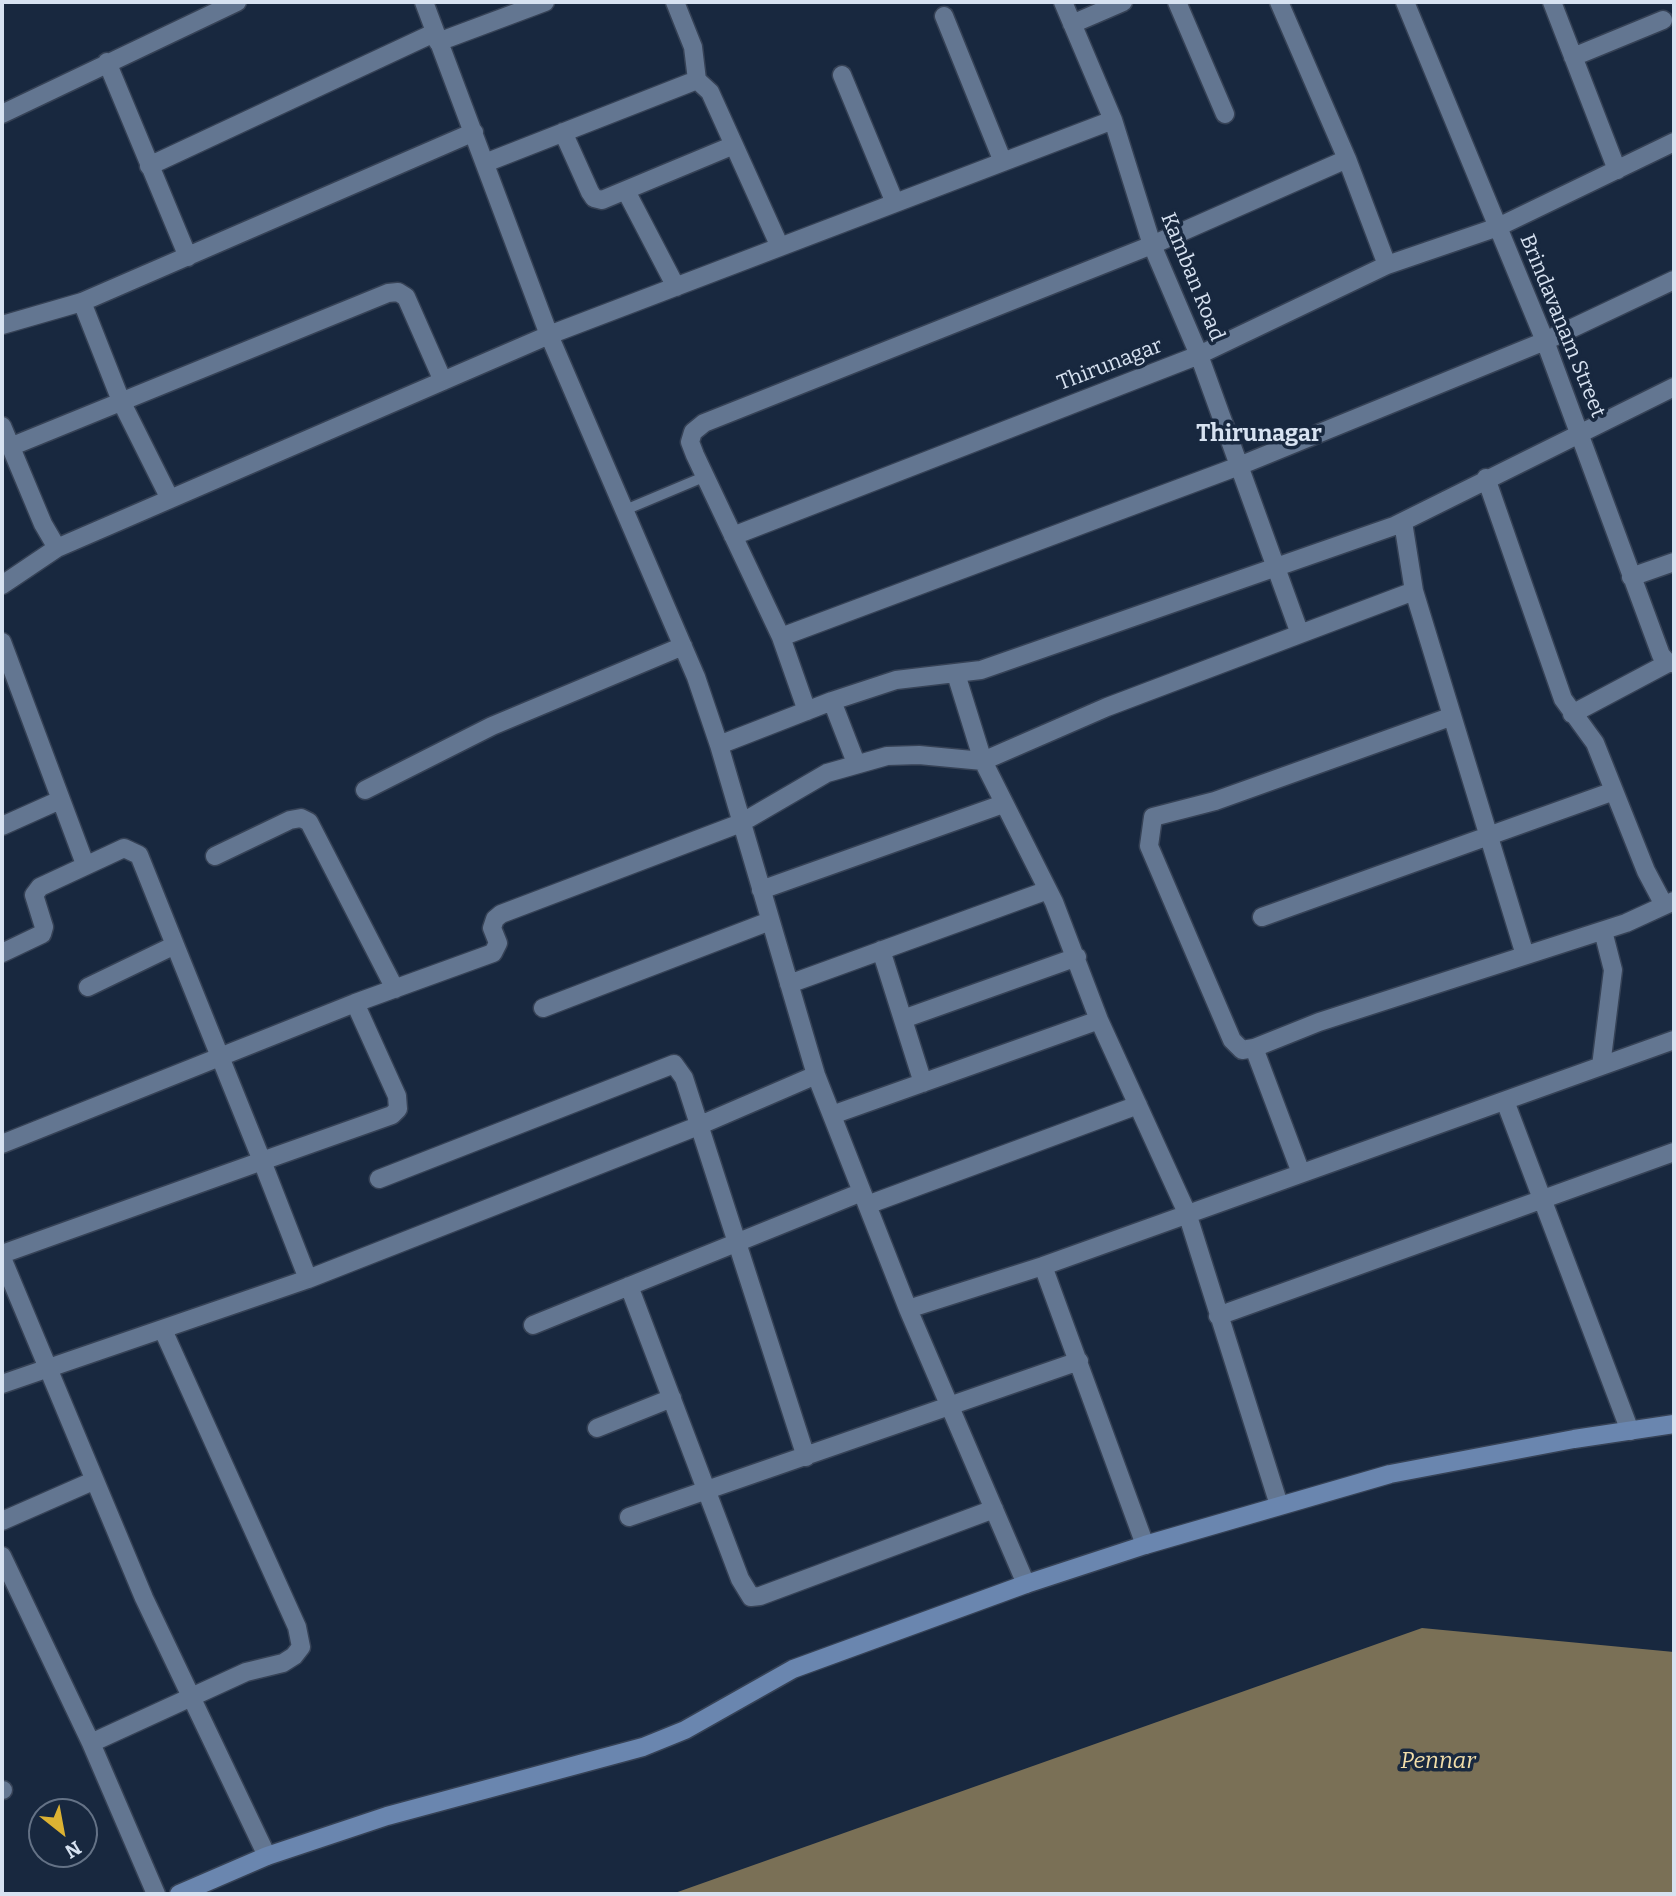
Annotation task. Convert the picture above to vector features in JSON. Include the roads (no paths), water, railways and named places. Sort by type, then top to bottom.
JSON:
[{"type":"main road","points":[[180,1894],[267,1856],[387,1816],[643,1747],[685,1730],[793,1669],[1026,1584],[1145,1545],[1390,1474],[1674,1424]]},
{"type":"street","points":[[2,114],[237,2]]},
{"type":"street","points":[[424,2],[549,335],[683,646],[719,745],[816,1076],[908,1309],[1026,1584]]},
{"type":"street","points":[[149,166],[436,38],[545,2]]},
{"type":"street","points":[[675,2],[694,47],[697,80]]},
{"type":"street","name":"Kamban Road","points":[[1063,2],[1113,120],[1152,245],[1199,355],[1300,634]]},
{"type":"street","points":[[1072,24],[1123,2]]},
{"type":"street","points":[[1177,2],[1225,114]]},
{"type":"street","points":[[1279,2],[1347,159],[1387,265]]},
{"type":"street","name":"Brindavanam Street","points":[[1405,2],[1545,341],[1661,656],[1671,663]]},
{"type":"street","points":[[1552,2],[1617,170]]},
{"type":"street","points":[[944,16],[1003,162]]},
{"type":"street","points":[[1573,57],[1663,20]]},
{"type":"street","points":[[107,62],[188,257]]},
{"type":"street","points":[[842,75],[895,204]]},
{"type":"street","points":[[485,163],[697,80],[705,84],[710,92],[780,247]]},
{"type":"street","points":[[2,585],[57,548],[549,335],[1113,120]]},
{"type":"street","points":[[2,325],[82,302],[474,132]]},
{"type":"street","points":[[563,132],[594,198],[602,200],[734,145]]},
{"type":"street","name":"Thirunagar","points":[[733,536],[1199,355],[1387,265],[1498,227],[1674,142]]},
{"type":"street","points":[[807,710],[781,637],[691,442],[693,432],[704,423],[1152,245],[1347,159]]},
{"type":"street","points":[[626,191],[676,287]]},
{"type":"street","points":[[781,637],[1239,466],[1545,341],[1674,280]]},
{"type":"street","points":[[10,447],[398,292],[411,306],[443,381]]},
{"type":"street","points":[[82,302],[121,401],[170,499]]},
{"type":"street","points":[[719,745],[807,710],[896,680],[981,670],[1275,570],[1403,522],[1486,478],[1674,387]]},
{"type":"street","points":[[2,426],[57,548]]},
{"type":"street","points":[[1450,717],[1215,801],[1153,817],[1149,846],[1232,1040],[1242,1049],[1254,1048],[1319,1021],[1603,931],[1669,903],[1646,871],[1595,743],[1572,714],[1553,672],[1486,478]]},
{"type":"street","points":[[1403,522],[1414,591],[1450,717],[1490,834],[1525,955]]},
{"type":"street","points":[[1631,577],[1674,562]]},
{"type":"street","points":[[2,1144],[355,1003],[492,953],[498,943],[492,928],[495,919],[501,914],[741,823],[827,773],[887,756],[919,755],[983,761],[1107,707],[1414,591]]},
{"type":"street","points":[[2,642],[85,864]]},
{"type":"street","points":[[365,790],[492,726],[683,646]]},
{"type":"street","points":[[1572,714],[1671,663]]},
{"type":"street","points":[[956,674],[983,761],[1048,890],[1077,957],[1099,1020],[1186,1213],[1279,1505]]},
{"type":"street","points":[[832,701],[856,763]]},
{"type":"street","points":[[1262,917],[1614,791]]},
{"type":"street","points":[[2,825],[60,800]]},
{"type":"street","points":[[761,890],[1003,803]]},
{"type":"street","points":[[215,856],[290,820],[301,818],[309,822],[395,989]]},
{"type":"street","points":[[2,953],[42,934],[44,928],[34,895],[40,887],[124,848],[139,855],[308,1279]]},
{"type":"street","points":[[789,984],[1048,890]]},
{"type":"street","points":[[543,1008],[770,921]]},
{"type":"street","points":[[1601,1066],[1612,970],[1603,931]]},
{"type":"street","points":[[88,987],[175,945]]},
{"type":"street","points":[[881,950],[923,1083]]},
{"type":"street","points":[[903,1019],[1077,957]]},
{"type":"street","points":[[267,1856],[191,1699],[93,1481],[2,1256],[392,1115],[398,1109],[397,1096],[355,1003]]},
{"type":"street","points":[[832,1115],[1099,1020]]},
{"type":"street","points":[[908,1309],[1043,1266],[1674,1040]]},
{"type":"street","points":[[1254,1048],[1301,1173]]},
{"type":"street","points":[[379,1179],[674,1065],[684,1078],[806,1457]]},
{"type":"street","points":[[2,1384],[308,1279],[698,1126],[816,1076]]},
{"type":"street","points":[[1505,1101],[1630,1431]]},
{"type":"street","points":[[533,1325],[736,1243],[1138,1105]]},
{"type":"street","points":[[1218,1316],[1674,1153]]},
{"type":"street","points":[[1043,1266],[1145,1545]]},
{"type":"street","points":[[629,1286],[740,1579],[751,1597],[994,1509]]},
{"type":"street","points":[[91,1743],[246,1672],[283,1663],[301,1647],[297,1627],[163,1330]]},
{"type":"street","points":[[629,1517],[1079,1361]]},
{"type":"street","points":[[597,1428],[672,1398]]},
{"type":"street","points":[[2,1521],[93,1481]]},
{"type":"street","points":[[2,1556],[91,1743],[156,1894]]},
{"type":"lane","points":[[625,510],[706,477]]},
{"type":"water","name":"Pennar","points":[[1422,1628],[1674,1652],[1674,1894],[672,1894]]},
{"type":"district","name":"Thirunagar","points":[[1259,435]]}]
